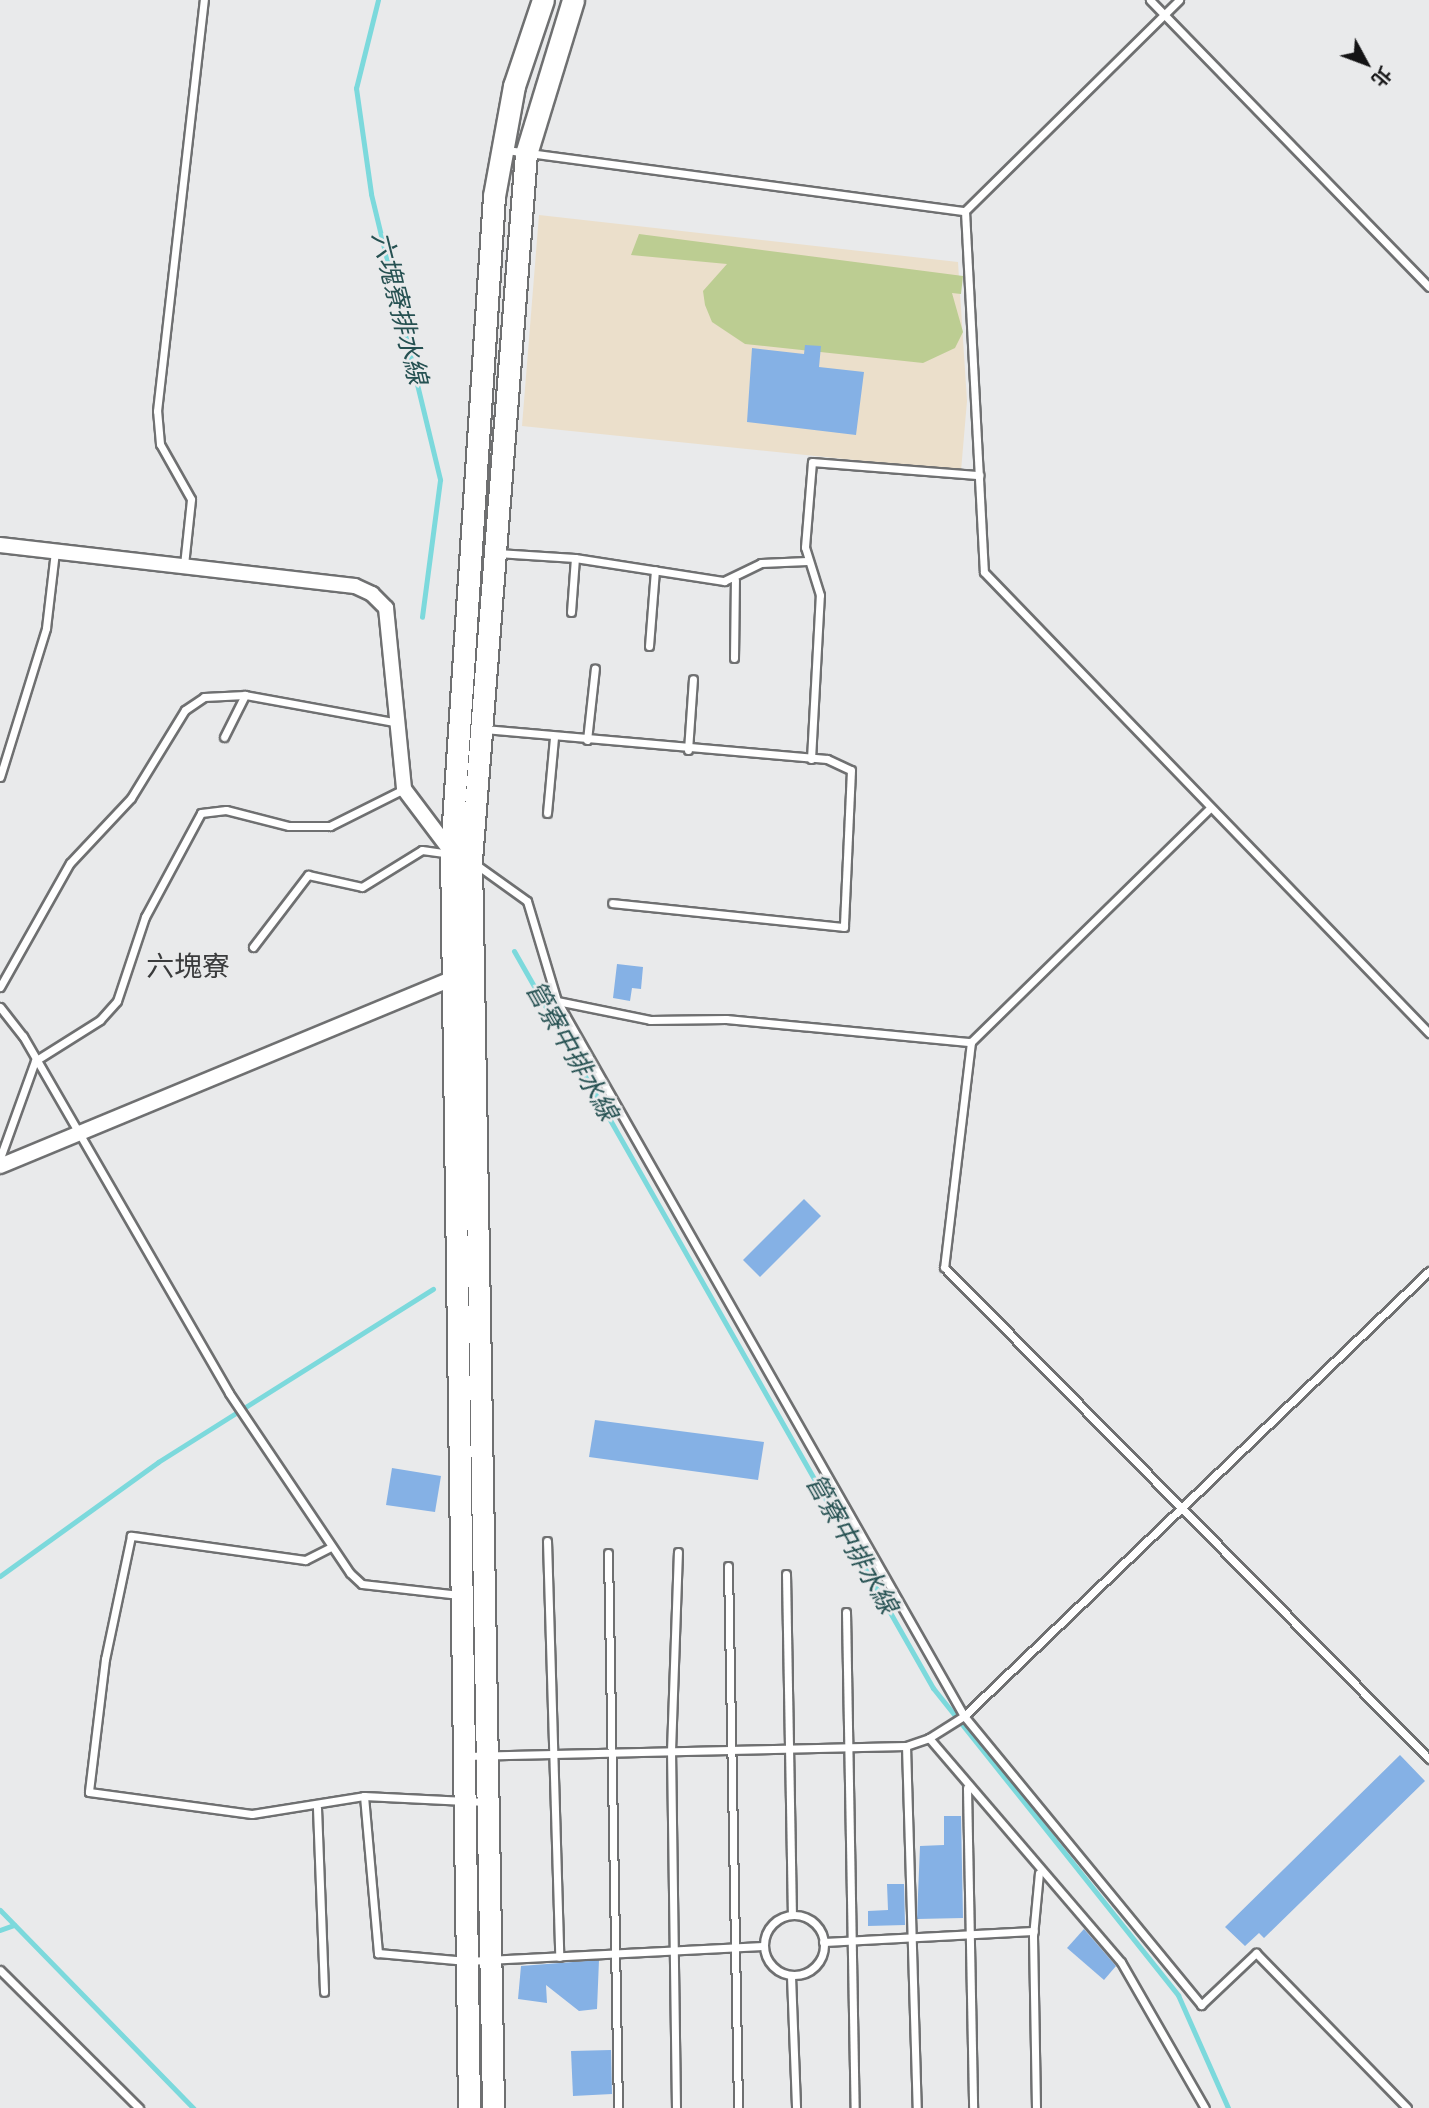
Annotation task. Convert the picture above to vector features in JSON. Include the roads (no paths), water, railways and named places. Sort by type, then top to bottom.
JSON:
[{"type":"main road","points":[[493,2108],[485,1593],[461,857],[479,400],[502,150],[514,86],[543,0]]},
{"type":"main road","points":[[470,2108],[449,980],[461,857],[480,728],[526,154],[573,0]]},
{"type":"street","points":[[0,545],[355,586],[372,594],[386,608],[394,722],[404,789],[461,857]]},
{"type":"street","points":[[0,1166],[449,980]]},
{"type":"lane","points":[[184,565],[191,499],[160,444],[157,411],[204,0]]},
{"type":"lane","points":[[1150,0],[1429,287]]},
{"type":"lane","points":[[1179,0],[965,211],[984,572],[1429,1033]]},
{"type":"lane","points":[[502,150],[965,211]]},
{"type":"lane","points":[[811,759],[820,595],[807,561],[815,458],[979,475]]},
{"type":"lane","points":[[0,777],[46,628],[55,551]]},
{"type":"lane","points":[[493,553],[575,558],[735,580],[761,563],[807,561]]},
{"type":"lane","points":[[571,612],[575,558]]},
{"type":"lane","points":[[649,646],[655,570]]},
{"type":"lane","points":[[734,658],[735,580]]},
{"type":"lane","points":[[587,740],[595,668]]},
{"type":"lane","points":[[688,750],[693,679]]},
{"type":"lane","points":[[224,737],[245,695]]},
{"type":"lane","points":[[0,987],[70,863],[153,770],[185,710],[204,697],[245,695],[394,722]]},
{"type":"lane","points":[[480,728],[688,750],[811,759],[843,764],[855,782],[844,927],[612,903]]},
{"type":"lane","points":[[547,813],[554,737]]},
{"type":"lane","points":[[0,1158],[35,1061],[100,1020],[117,1001],[145,917],[201,813],[226,810],[289,825],[330,826],[404,789]]},
{"type":"lane","points":[[1209,808],[971,1042],[944,1267],[1184,1507],[1429,1759]]},
{"type":"lane","points":[[253,947],[308,875],[362,887],[422,850],[461,857],[527,901],[557,1001],[964,1716],[1201,2004],[1256,1953],[1407,2108]]},
{"type":"lane","points":[[557,1001],[650,1020],[726,1019],[971,1042]]},
{"type":"lane","points":[[0,1007],[35,1061],[236,1405],[331,1547],[362,1584],[462,1595],[485,1593]]},
{"type":"lane","points":[[464,1756],[732,1750],[789,1746],[906,1746],[929,1738],[964,1716],[1429,1271]]},
{"type":"lane","points":[[331,1547],[305,1560],[131,1536],[105,1659],[89,1792],[252,1814],[317,1808],[364,1796],[464,1804],[488,1802]]},
{"type":"lane","points":[[547,1541],[559,1957]]},
{"type":"lane","points":[[676,2108],[671,1751],[678,1552]]},
{"type":"lane","points":[[608,1553],[618,2108]]},
{"type":"lane","points":[[728,1566],[738,2108]]},
{"type":"lane","points":[[786,1574],[792,1914]]},
{"type":"lane","points":[[846,1612],[855,2108]]},
{"type":"lane","points":[[929,1738],[967,1788],[1039,1873],[1121,1962],[1205,2108]]},
{"type":"lane","points":[[906,1746],[914,1940],[917,2108]]},
{"type":"lane","points":[[967,1788],[973,2108]]},
{"type":"lane","points":[[364,1796],[378,1953],[467,1961],[763,1946]]},
{"type":"lane","points":[[317,1808],[324,1992]]},
{"type":"lane","points":[[1036,2108],[1034,1931],[1039,1873]]},
{"type":"lane","points":[[791,1976],[814,1966],[823,1942],[817,1924],[792,1914]]},
{"type":"lane","points":[[791,1976],[769,1963],[763,1946],[766,1930],[792,1914]]},
{"type":"lane","points":[[823,1942],[914,1940],[1034,1931]]},
{"type":"lane","points":[[0,1970],[139,2108]]},
{"type":"lane","points":[[791,1976],[796,2108]]},
{"type":"waterway","name":"六塊寮排水線","points":[[378,0],[356,88],[371,194],[440,480],[422,617]]},
{"type":"waterway","name":"管寮中排水線","points":[[514,951],[933,1688],[1178,1995],[1228,2108]]},
{"type":"waterway","points":[[0,1576],[158,1462],[433,1289]]},
{"type":"waterway","points":[[0,1910],[193,2108]]},
{"type":"waterway","points":[[0,1930],[14,1925]]},
{"type":"district","name":"六塊寮","points":[[188,967]]}]
